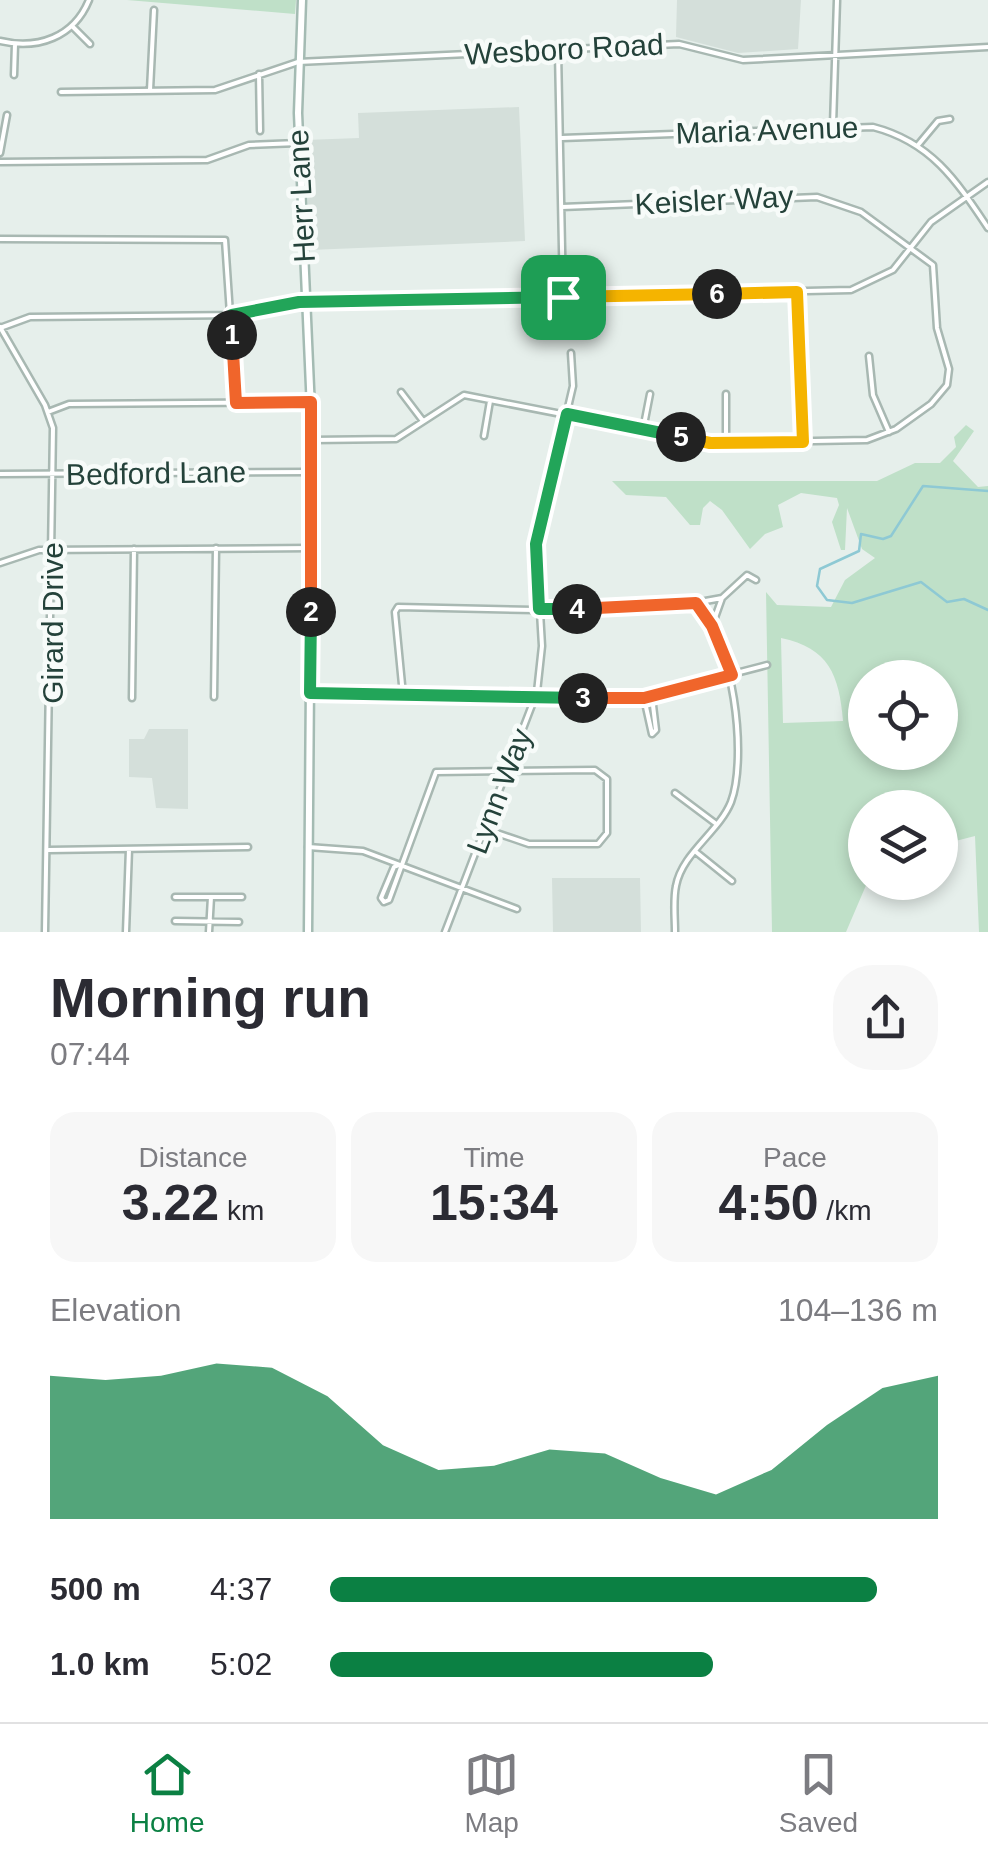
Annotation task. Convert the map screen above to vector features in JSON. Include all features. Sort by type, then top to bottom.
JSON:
[{"type":"main road","name":"Herr Lane","points":[[302,0],[298,143],[312,440],[308,932]]},
{"type":"street","points":[[0,41],[15,44],[49,40],[72,26],[89,0]]},
{"type":"street","points":[[833,125],[836,0]]},
{"type":"street","points":[[150,90],[154,10]]},
{"type":"street","points":[[72,26],[90,44]]},
{"type":"street","points":[[14,74],[15,44]]},
{"type":"street","name":"Wesboro Road","points":[[61,92],[215,90],[298,62],[678,44],[734,60],[988,48]]},
{"type":"street","points":[[558,50],[563,297]]},
{"type":"street","points":[[259,74],[260,130]]},
{"type":"street","points":[[0,154],[8,115]]},
{"type":"street","points":[[918,145],[938,121],[950,119]]},
{"type":"street","name":"Maria Avenue","points":[[562,138],[872,126],[918,145],[940,162],[988,228]]},
{"type":"street","points":[[0,162],[207,160],[249,145],[298,143]]},
{"type":"street","points":[[0,327],[30,317],[232,315],[307,302],[851,290],[873,283],[893,270],[931,222],[988,182]]},
{"type":"street","name":"Keisler Way","points":[[562,207],[818,196],[861,212],[912,248]]},
{"type":"street","points":[[0,239],[222,238],[228,246],[236,403]]},
{"type":"street","points":[[312,440],[388,440],[456,396],[491,399],[726,443],[854,442],[889,432],[937,399],[949,376],[937,328],[936,274],[929,259],[912,248]]},
{"type":"street","points":[[797,292],[803,442]]},
{"type":"street","name":"Girard Drive","points":[[0,327],[48,412],[53,428],[45,932]]},
{"type":"street","name":"Lynn Way","points":[[445,932],[535,697],[542,661],[536,544],[574,377],[571,353]]},
{"type":"street","points":[[869,356],[873,396],[889,432]]},
{"type":"street","points":[[401,392],[422,420]]},
{"type":"street","points":[[643,430],[650,394]]},
{"type":"street","points":[[726,394],[726,443]]},
{"type":"street","points":[[484,436],[491,399]]},
{"type":"street","points":[[48,412],[68,404],[311,402]]},
{"type":"street","name":"Bedford Lane","points":[[0,474],[312,472]]},
{"type":"street","points":[[214,698],[216,548]]},
{"type":"street","points":[[0,563],[27,552],[52,550],[312,548]]},
{"type":"street","points":[[132,698],[134,549]]},
{"type":"street","points":[[712,626],[722,598],[746,575],[756,580]]},
{"type":"street","points":[[403,694],[394,612],[398,607],[539,609],[696,603],[722,598]]},
{"type":"street","points":[[675,932],[677,881],[733,795],[732,675],[712,626],[696,603]]},
{"type":"street","points":[[310,693],[644,698],[767,665]]},
{"type":"street","points":[[644,698],[652,734],[656,730],[652,697]]},
{"type":"street","points":[[399,864],[402,869],[390,900],[384,902],[381,898],[436,772],[603,774],[608,784],[608,833],[601,843],[540,846],[485,829]]},
{"type":"street","points":[[675,793],[717,824]]},
{"type":"street","points":[[49,850],[248,847]]},
{"type":"street","points":[[308,847],[356,850],[518,909]]},
{"type":"street","points":[[126,932],[129,850]]},
{"type":"street","points":[[696,852],[732,881]]},
{"type":"street","points":[[209,932],[211,896]]},
{"type":"street","points":[[175,897],[242,897]]},
{"type":"street","points":[[175,921],[239,922]]},
{"type":"shaded area","points":[[677,0],[801,0],[798,49],[738,53],[676,37]]},
{"type":"shaded area","points":[[519,107],[525,241],[310,250],[305,140],[359,138],[358,113]]},
{"type":"shaded area","points":[[149,729],[188,729],[188,809],[156,808],[152,778],[129,777],[129,739],[144,739]]},
{"type":"shaded area","points":[[552,878],[640,878],[641,932],[553,932]]},
{"type":"green space","points":[[127,0],[296,0],[295,14]]},
{"type":"green space","points":[[966,425],[974,431],[953,461],[978,487],[988,486],[988,932],[979,932],[975,836],[958,840],[958,790],[848,790],[848,900],[860,900],[846,932],[772,932],[766,592],[777,605],[831,607],[845,580],[875,558],[862,549],[847,508],[845,550],[841,550],[832,522],[839,505],[837,498],[801,493],[778,505],[783,527],[765,534],[750,549],[722,510],[710,501],[703,508],[700,525],[690,525],[666,497],[626,495],[612,481],[877,481],[915,463],[940,463],[956,447],[954,437]],"holes":[[[781,638],[821,657],[828,666],[838,690],[843,721],[783,723]]]},
{"type":"waterway","points":[[988,491],[923,486],[891,536],[883,539],[861,534],[859,551],[820,569],[817,586],[827,600],[852,603],[921,582],[947,602],[964,599],[988,610]]},
{"type":"route","points":[[797,292],[803,442],[710,443],[567,414],[538,533],[539,609],[696,603],[712,626],[732,675],[636,699],[310,693],[311,402],[236,403],[232,315],[299,302],[563,297],[797,292]]}]
